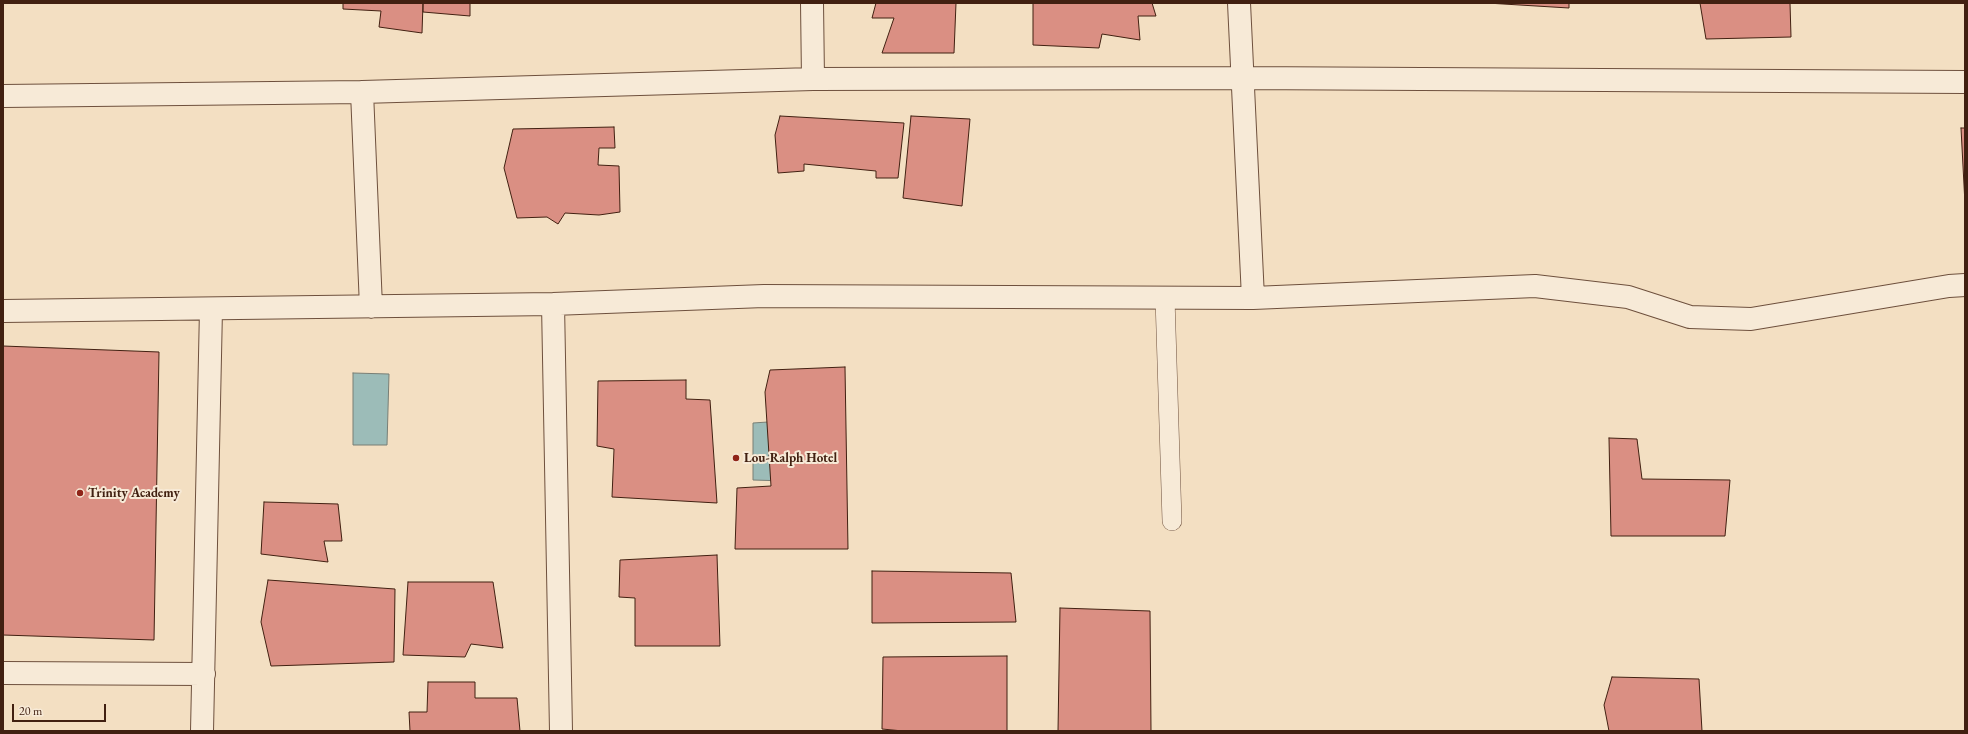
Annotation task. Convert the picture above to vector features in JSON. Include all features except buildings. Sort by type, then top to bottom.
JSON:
[{"type":"street","points":[[812,3],[813,79]]},
{"type":"street","points":[[1239,3],[1241,78],[1253,298]]},
{"type":"street","points":[[3,96],[362,92],[813,79],[1241,78],[1965,82]]},
{"type":"street","points":[[362,92],[371,307]]},
{"type":"street","points":[[3,311],[553,304],[764,296],[1253,298],[1536,286],[1628,297],[1690,317],[1751,319],[1949,286],[1965,285]]},
{"type":"street","points":[[553,304],[561,731]]},
{"type":"street","points":[[202,731],[211,309]]},
{"type":"street","points":[[3,673],[204,674]]},
{"type":"lane","points":[[1165,298],[1172,521]]},
{"type":"water","points":[[353,373],[389,374],[387,445],[353,445]]},
{"type":"water","points":[[783,421],[787,481],[753,480],[753,423]]},
{"type":"place","name":"Lou-Ralph Hotel","points":[[736,458]]},
{"type":"place","name":"Trinity Academy","points":[[80,493]]}]
